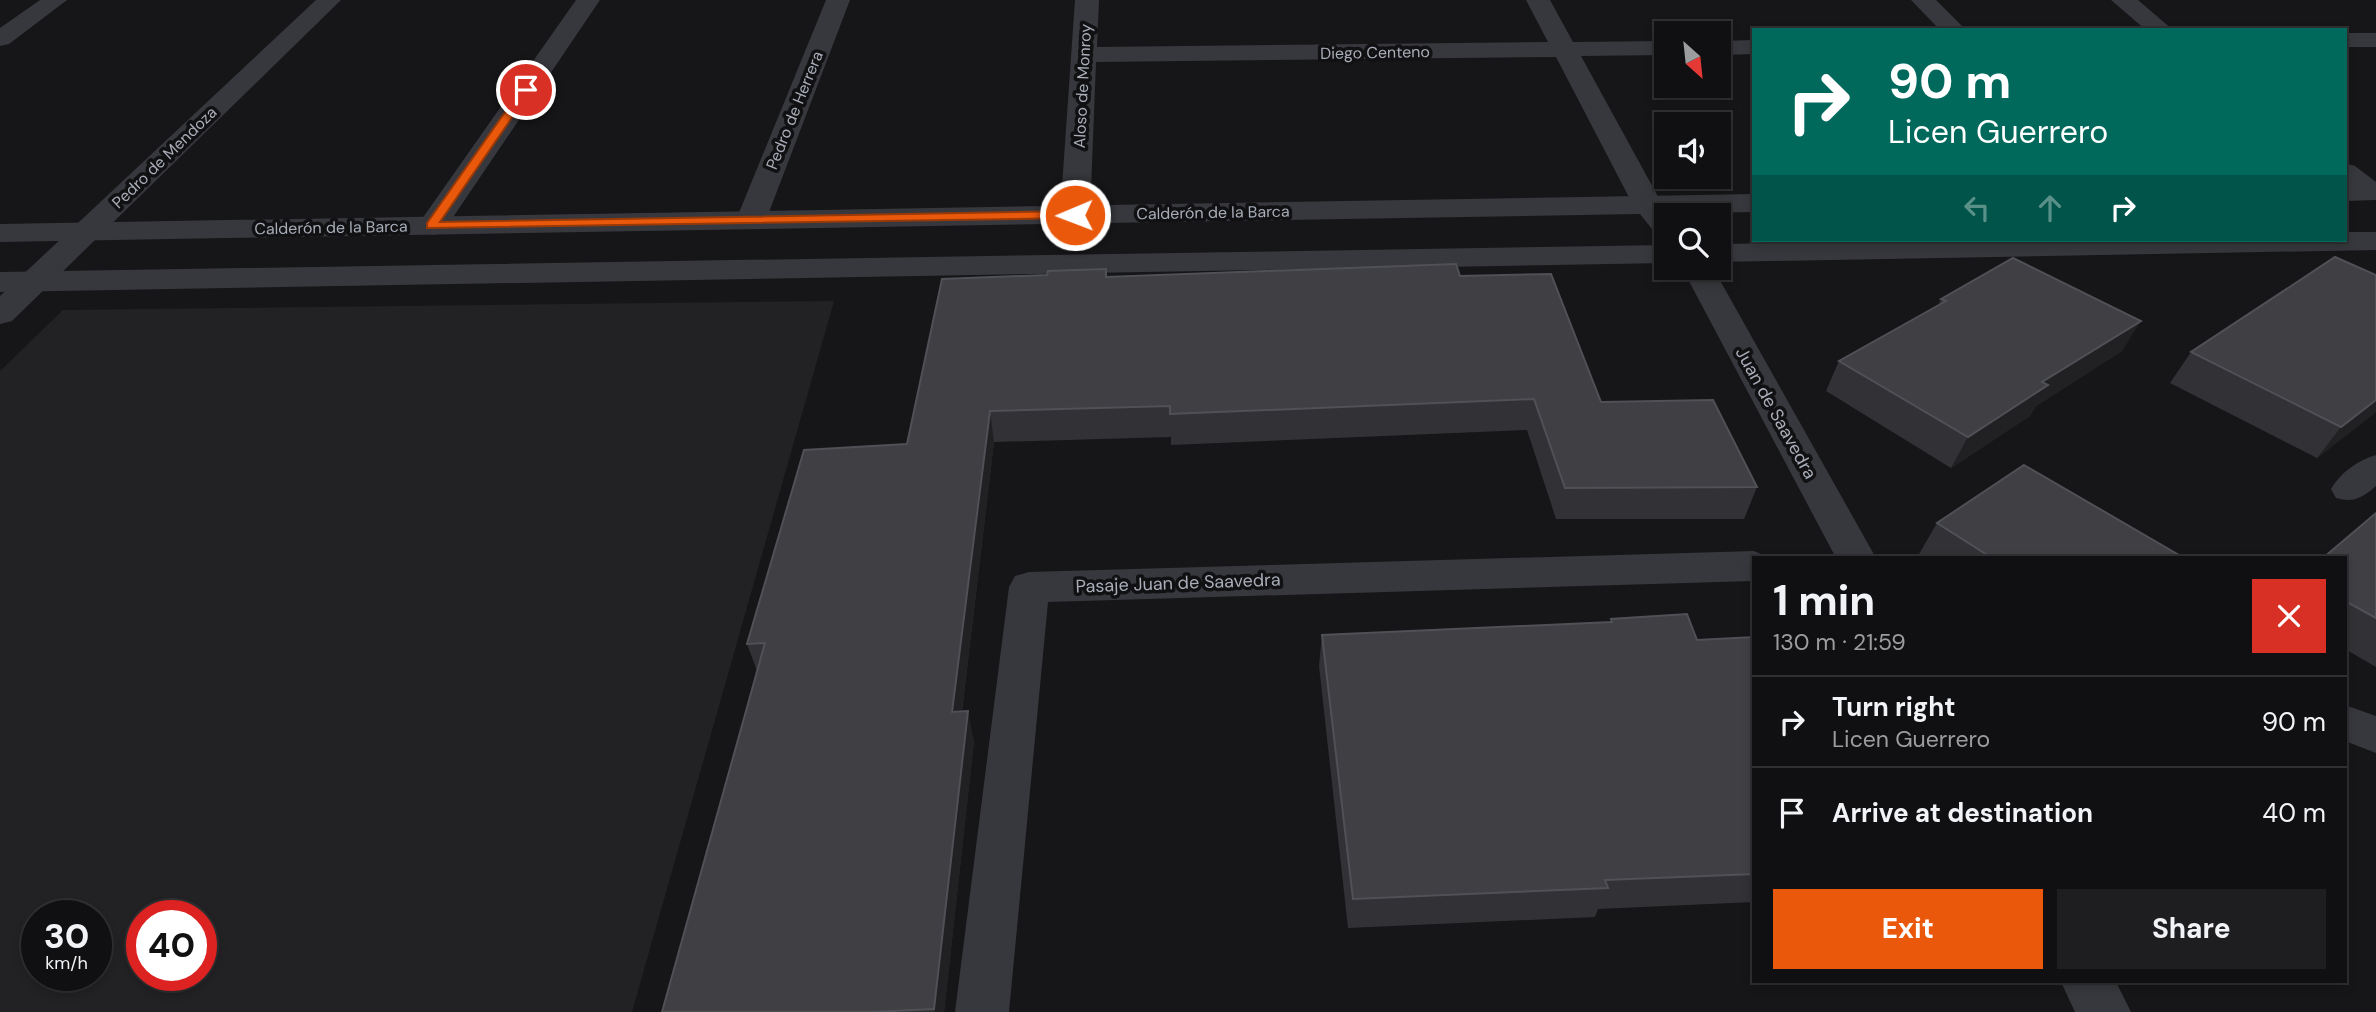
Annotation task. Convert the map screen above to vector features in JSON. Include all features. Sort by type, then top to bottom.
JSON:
[{"type":"street","points":[[0,39],[55,0]]},
{"type":"street","name":"Pedro de Mendoza","points":[[0,314],[329,0]]},
{"type":"street","points":[[432,226],[588,0]]},
{"type":"street","name":"Pedro de Herrera","points":[[751,220],[838,0]]},
{"type":"street","name":"Aloso de Monroy","points":[[1075,215],[1087,0]]},
{"type":"street","points":[[1538,0],[1654,211]]},
{"type":"street","points":[[1923,0],[1952,28]]},
{"type":"street","points":[[2123,0],[2158,28]]},
{"type":"street","points":[[2347,40],[2376,40]]},
{"type":"street","points":[[1731,48],[1752,47]]},
{"type":"street","name":"Diego Centeno","points":[[1084,55],[1654,48]]},
{"type":"street","points":[[2347,174],[2364,192]]},
{"type":"street","name":"Calderón de la Barca","points":[[1731,206],[1752,203]]},
{"type":"street","name":"Calderón de la Barca","points":[[0,233],[1075,215],[1654,216]]},
{"type":"street","points":[[2347,242],[2376,241]]},
{"type":"street","points":[[1731,253],[2321,242]]},
{"type":"street","points":[[0,282],[1654,254]]},
{"type":"street","name":"Juan de Saavedra","points":[[1704,280],[1855,556]]},
{"type":"street","name":"Pasaje Juan de Saavedra","points":[[982,1012],[1029,587],[1752,566]]},
{"type":"street","points":[[2088,983],[2104,1012]]},
{"type":"lane","points":[[2347,723],[2376,735]]},
{"type":"shaded area","points":[[834,301],[632,1012],[0,1012],[0,371],[63,310]]},
{"type":"building","points":[[2335,257],[2376,275],[2376,400],[2341,427],[2191,352]]},
{"type":"building","points":[[2013,258],[2141,321],[2042,382],[2048,385],[1968,437],[1839,361],[1946,301],[1941,299]]},
{"type":"building","points":[[1456,264],[1460,276],[1551,274],[1601,402],[1713,400],[1757,487],[1565,488],[1534,399],[1170,414],[1170,406],[990,411],[952,712],[968,711],[934,1009],[871,1012],[662,1012],[765,643],[747,644],[804,450],[907,444],[942,279],[1047,275],[1048,271],[1106,269],[1106,277]]},
{"type":"building","points":[[2024,465],[2179,555],[1989,556],[1937,523]]},
{"type":"building","points":[[2376,513],[2376,618],[2347,602],[2347,556],[2325,556]]},
{"type":"building","points":[[1687,614],[1697,640],[1752,637],[1752,874],[1605,880],[1608,888],[1353,899],[1322,635],[1612,622],[1611,619]]},
{"type":"route","points":[[526,90],[432,226],[1075,215]]}]
